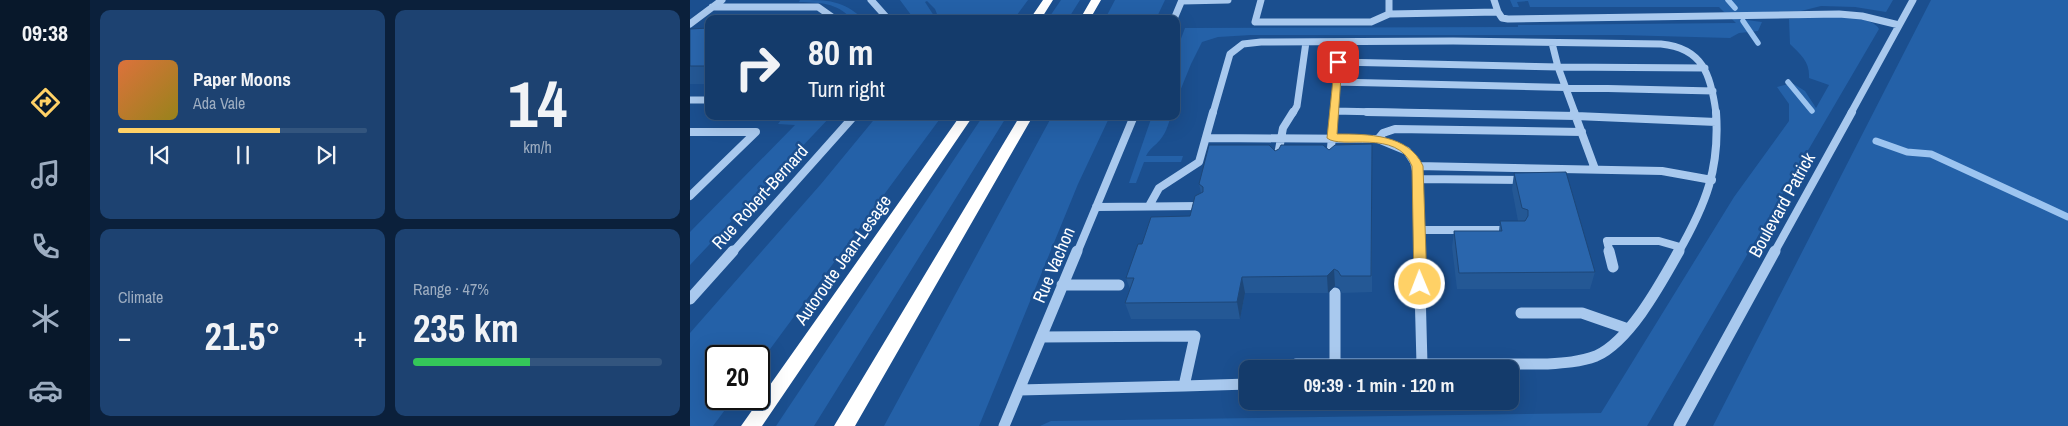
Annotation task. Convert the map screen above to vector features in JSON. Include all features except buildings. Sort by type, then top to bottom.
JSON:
[{"type":"highway","points":[[1038,15],[1048,0]]},
{"type":"highway","points":[[1087,15],[1096,0]]},
{"type":"highway","name":"Autoroute Jean-Lesage","points":[[751,426],[964,120]]},
{"type":"highway","points":[[844,426],[1025,120]]},
{"type":"street","points":[[690,24],[722,0]]},
{"type":"street","points":[[871,0],[884,15]]},
{"type":"street","points":[[1176,15],[1182,0],[1228,0]]},
{"type":"street","points":[[1261,0],[1255,22],[1371,22],[1389,14],[1498,12],[1494,0]]},
{"type":"street","points":[[1389,0],[1389,14]]},
{"type":"street","name":"Boulevard Patrick","points":[[1679,426],[1913,0]]},
{"type":"street","points":[[1149,206],[1156,190],[1199,162],[1232,50],[1253,42],[1670,45],[1694,54],[1704,68],[1713,91],[1718,151],[1712,180],[1702,205],[1656,291],[1628,329],[1607,350],[1585,359],[1519,364]]},
{"type":"street","points":[[1277,161],[1280,138],[1297,106],[1306,42]]},
{"type":"street","points":[[1330,160],[1339,42]]},
{"type":"street","points":[[1552,43],[1558,67],[1595,169]]},
{"type":"street","points":[[1338,62],[1558,67]]},
{"type":"street","points":[[1336,82],[1713,91]]},
{"type":"street","points":[[690,100],[705,100]]},
{"type":"street","points":[[1334,111],[1576,116],[1716,122]]},
{"type":"street","name":"Rue Robert-Bernard","points":[[690,299],[850,120]]},
{"type":"street","name":"Rue Vachon","points":[[1004,426],[1132,120]]},
{"type":"street","points":[[690,132],[756,132],[690,196]]},
{"type":"street","points":[[1206,138],[1378,138],[1395,144],[1414,158],[1418,179],[1422,360]]},
{"type":"street","points":[[1417,166],[1674,171],[1712,180]]},
{"type":"street","points":[[1418,179],[1532,180]]},
{"type":"street","points":[[1419,230],[1520,230]]},
{"type":"street","points":[[1613,267],[1607,242],[1659,242],[1680,247]]},
{"type":"street","points":[[1062,285],[1119,284]]},
{"type":"street","points":[[1335,293],[1335,360]]},
{"type":"street","points":[[1041,337],[1195,336],[1184,386]]},
{"type":"street","points":[[1019,390],[1239,384]]},
{"type":"lane","points":[[712,7],[818,7],[829,15]]},
{"type":"lane","points":[[1498,12],[1502,18],[1508,19],[1839,14],[1862,16],[1899,25]]},
{"type":"lane","points":[[1558,67],[1704,68]]},
{"type":"lane","points":[[1378,138],[1383,133],[1395,129],[1582,132]]},
{"type":"lane","points":[[1096,207],[1201,206]]},
{"type":"lane","points":[[1521,313],[1582,313],[1628,329]]},
{"type":"shaded area","points":[[800,0],[819,0],[834,2],[849,8],[858,15],[848,15],[840,9],[827,4],[799,2]]},
{"type":"shaded area","points":[[900,0],[1028,0],[1017,15],[937,15],[935,9],[927,1],[925,2],[933,15],[911,15]]},
{"type":"shaded area","points":[[1061,0],[1080,0],[1071,15],[1051,15]]},
{"type":"shaded area","points":[[1115,0],[1165,0],[1158,15],[1107,15]]},
{"type":"shaded area","points":[[1510,0],[1893,0],[1886,12],[1855,7],[1821,6],[1801,11],[1733,13],[1724,12],[1719,7],[1530,7],[1528,1],[1517,2],[1519,7],[1513,7]]},
{"type":"shaded area","points":[[1931,0],[2068,0],[2068,426],[1713,426]]},
{"type":"shaded area","points":[[1808,17],[1857,19],[1875,24],[1879,29],[1647,426],[1040,426],[1051,421],[1601,413],[1734,197],[1789,121],[1789,104],[1777,87],[1792,83],[1805,91],[1816,108],[1829,85],[1809,78],[1806,63],[1790,44],[1789,19]]},
{"type":"shaded area","points":[[1731,18],[1762,22],[1758,31],[1739,33],[1730,38],[1621,35],[1251,35],[1218,37],[1202,42],[1180,91],[1180,41],[1185,28],[1518,27],[1518,25],[1736,23]]},
{"type":"shaded area","points":[[781,120],[827,120],[690,265],[690,232],[795,125],[778,124]]},
{"type":"shaded area","points":[[874,120],[939,120],[770,349],[770,345],[705,345],[705,410],[725,410],[713,426],[690,426],[690,333],[821,184]]},
{"type":"shaded area","points":[[980,120],[1005,120],[814,426],[776,426]]},
{"type":"shaded area","points":[[1050,120],[1108,120],[1078,184],[979,426],[884,426]]},
{"type":"shaded area","points":[[1151,120],[1170,120],[1164,135],[1146,156],[1183,156],[1181,162],[1144,162],[1136,183],[1129,183]]},
{"type":"waterway","points":[[1728,0],[1735,8]]},
{"type":"waterway","points":[[1743,21],[1758,43]]},
{"type":"waterway","points":[[1788,82],[1812,111]]},
{"type":"waterway","points":[[1876,141],[1907,152],[1931,154],[2068,217]]},
{"type":"route","points":[[1338,62],[1332,138],[1378,138],[1407,151],[1414,158],[1417,166],[1420,284]]}]
